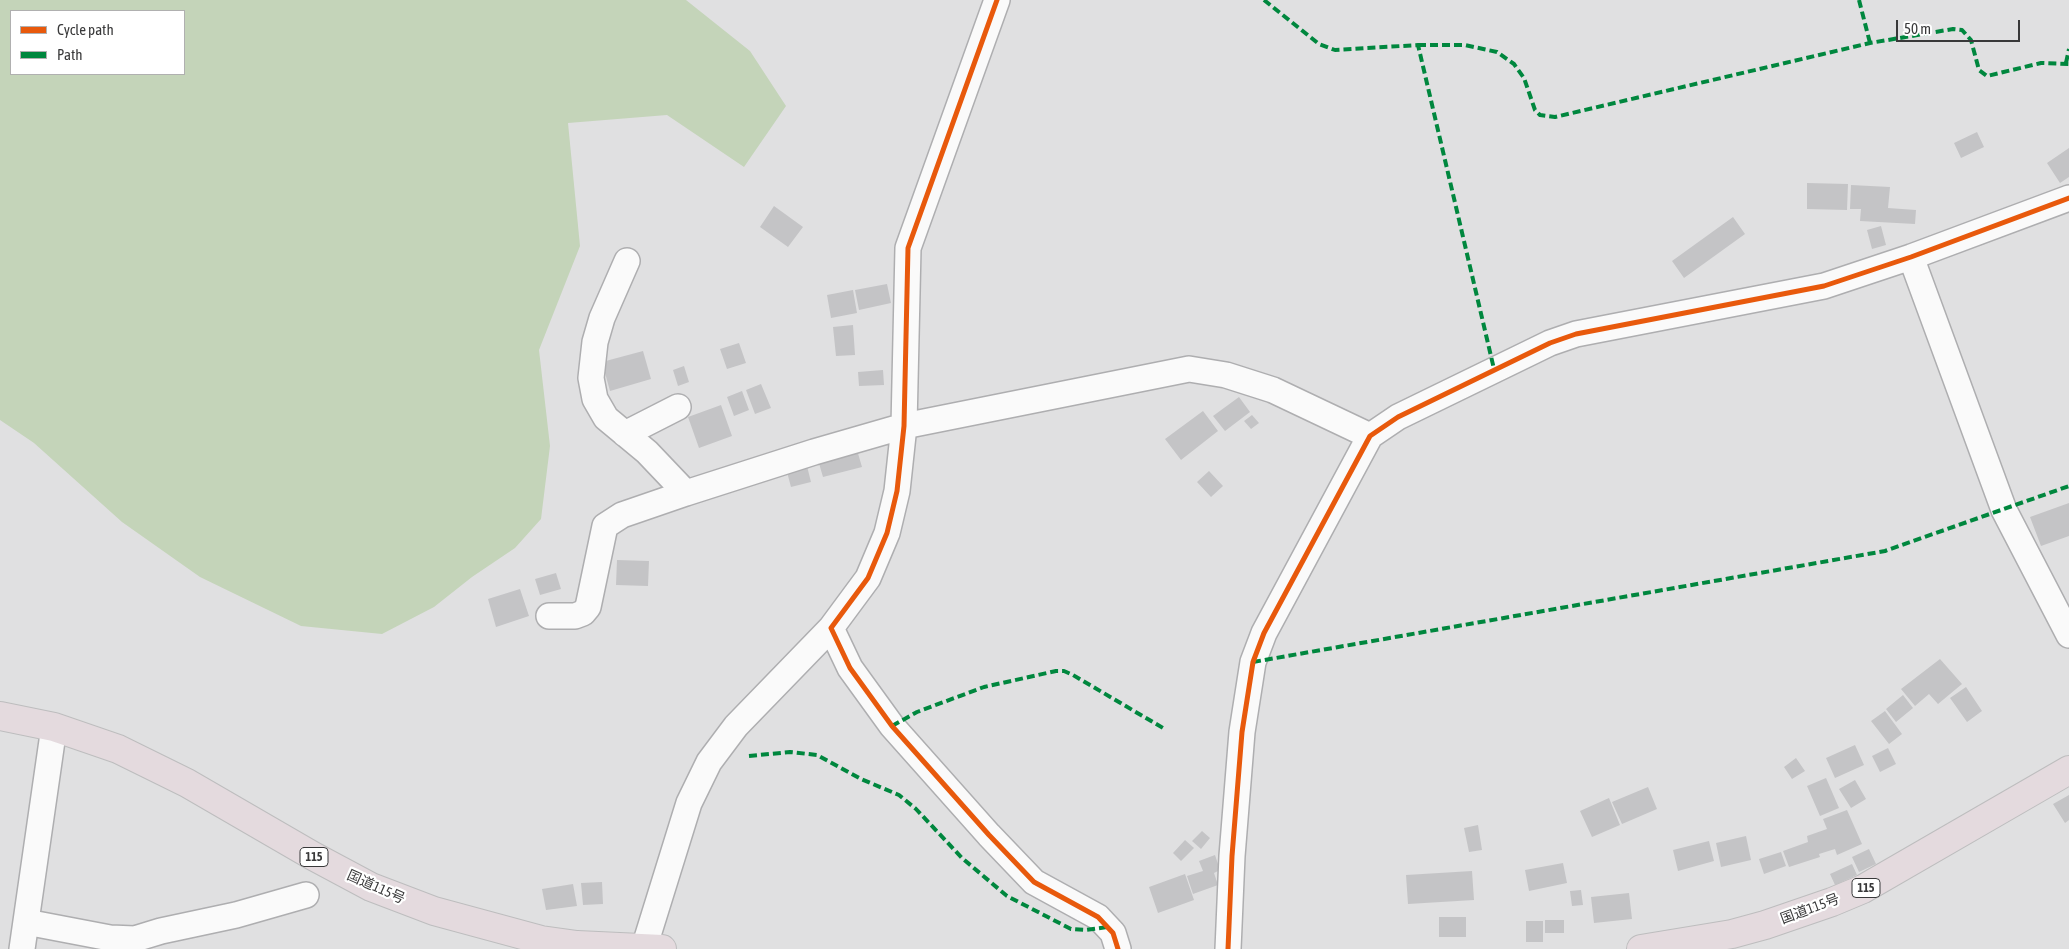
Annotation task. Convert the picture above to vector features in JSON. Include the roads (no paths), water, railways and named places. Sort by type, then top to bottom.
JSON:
[{"type":"highway","name":"国道115号","points":[[0,716],[54,727],[118,749],[187,783],[313,856],[371,887],[434,911],[541,940],[577,945],[653,948]]},
{"type":"highway","name":"国道115号","points":[[1641,949],[1732,934],[1765,925],[1848,896],[1895,871],[2069,770]]},
{"type":"street","points":[[653,948],[689,803],[709,762],[736,726],[831,628],[868,578],[887,533],[897,491],[904,426],[908,248],[997,0]]},
{"type":"street","points":[[1228,949],[1232,856],[1242,732],[1253,662],[1264,633],[1370,436],[1398,418],[1468,382],[1550,343],[1576,334],[1824,286],[1911,257],[2069,198]]},
{"type":"street","points":[[1911,257],[2004,510],[2069,635]]},
{"type":"street","points":[[627,261],[602,318],[595,342],[591,378],[595,399],[606,418],[647,452],[686,493]]},
{"type":"street","points":[[549,616],[575,616],[583,613],[588,607],[605,526],[622,515],[814,452],[904,426],[1189,369],[1226,375],[1273,390],[1370,436]]},
{"type":"street","points":[[625,434],[678,407]]},
{"type":"street","points":[[831,628],[850,668],[892,726],[982,827],[1034,882],[1098,917],[1113,933],[1118,949]]},
{"type":"street","points":[[22,949],[54,727]]},
{"type":"street","points":[[26,922],[110,938],[135,939],[161,931],[236,915],[306,895]]}]
